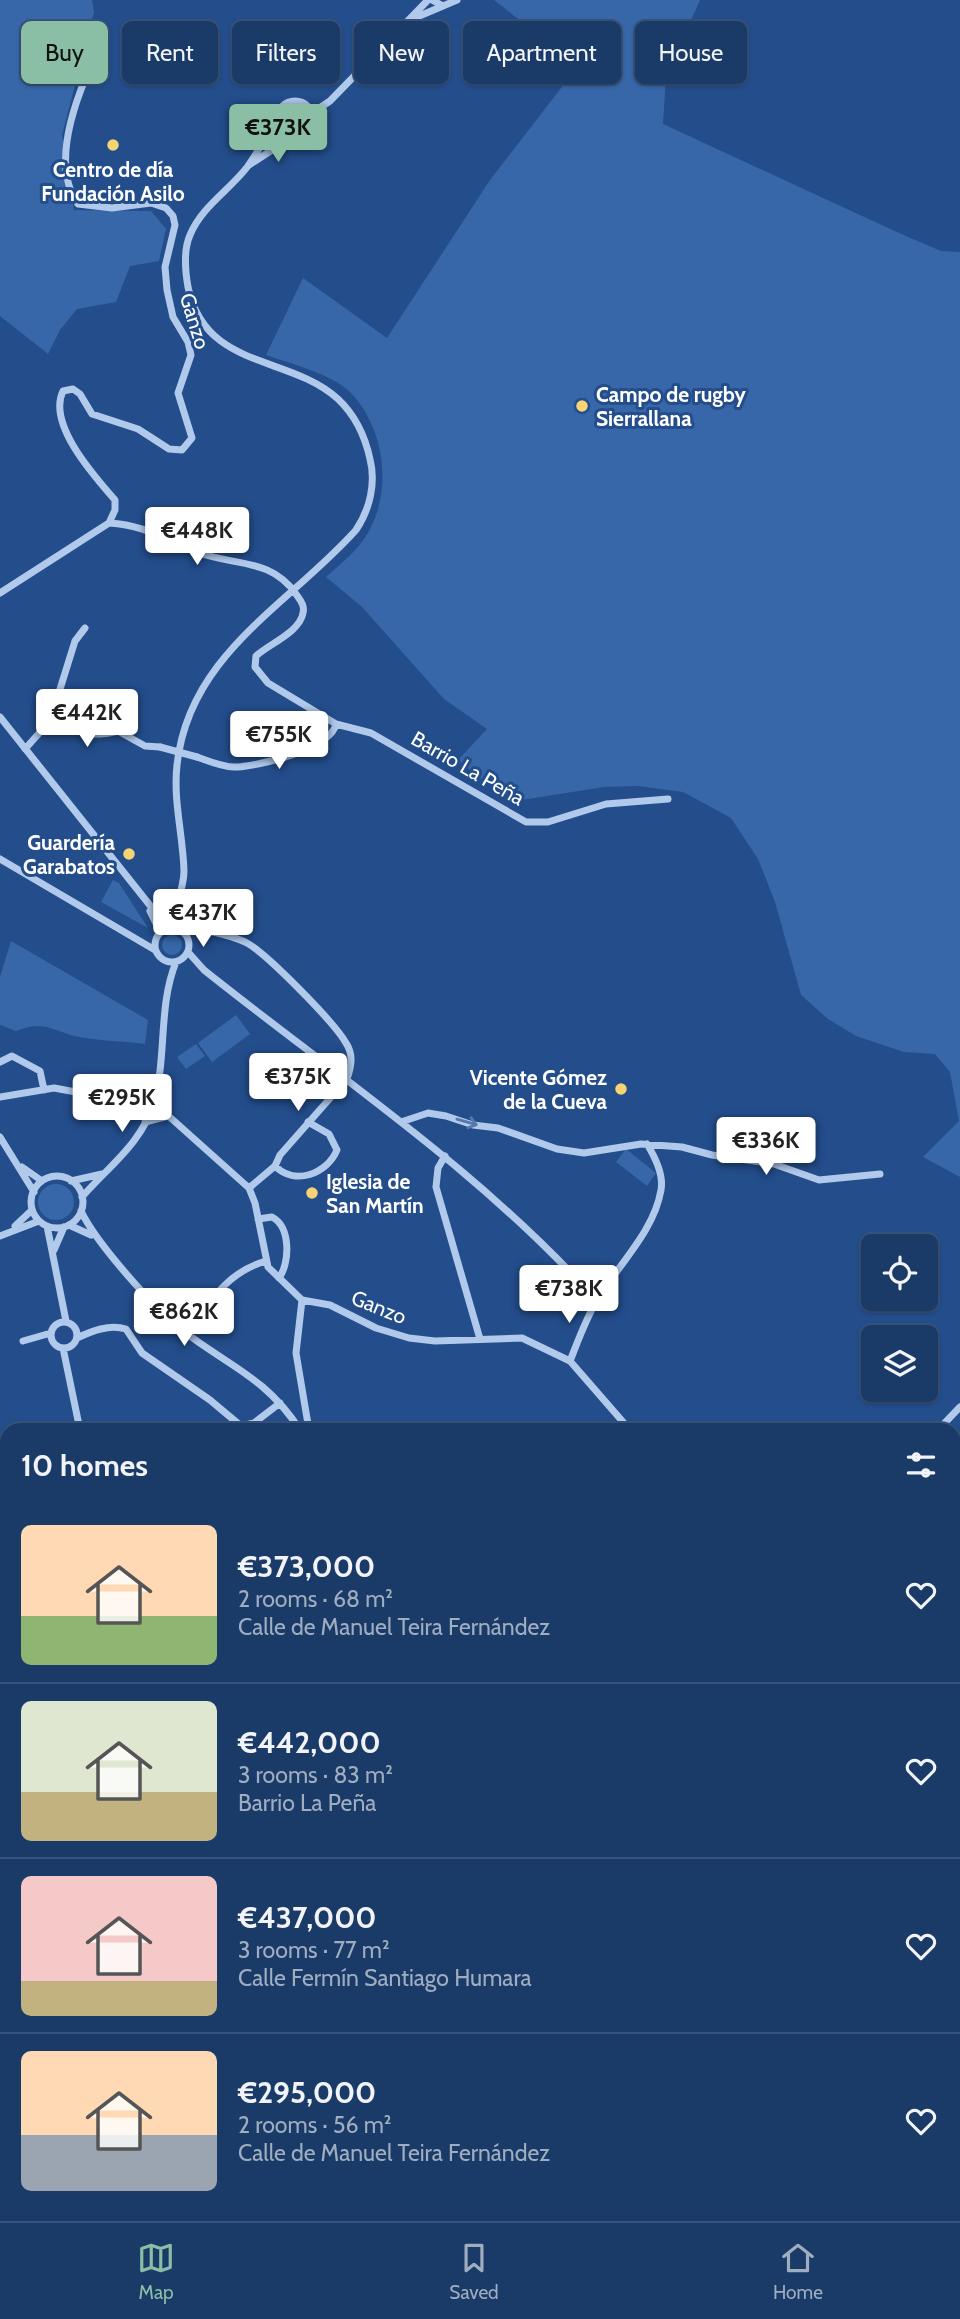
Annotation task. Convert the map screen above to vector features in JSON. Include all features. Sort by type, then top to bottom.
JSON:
[{"type":"street","points":[[405,21],[430,0],[443,6]]},
{"type":"street","points":[[408,21],[457,0]]},
{"type":"street","points":[[277,121],[282,132],[292,137],[300,137],[310,130],[312,113],[330,100],[354,75]]},
{"type":"street","name":"Ganzo","points":[[83,84],[72,111],[68,143],[67,168],[74,197],[78,204],[97,208],[151,203],[166,208],[173,216],[175,225],[165,267],[167,289],[173,317],[188,342],[191,355],[178,386],[180,408],[192,438],[182,450],[169,449],[138,429],[92,414],[80,394],[73,389],[63,390],[59,398],[61,416],[73,446],[115,500],[116,510],[109,523]]},
{"type":"street","points":[[312,113],[303,103],[293,101],[281,108],[277,121],[248,165],[204,211],[190,236],[184,267],[191,299],[204,325],[224,344],[320,387],[337,398],[354,417],[366,440],[372,466],[372,490],[364,519],[346,541],[242,635],[219,661],[188,718],[177,764],[176,811],[184,873],[180,927],[187,937],[188,952],[204,970],[445,1156],[523,1223],[597,1301]]},
{"type":"street","points":[[248,165],[292,137]]},
{"type":"street","points":[[0,593],[88,533],[109,523],[167,536],[215,559],[241,560],[262,567],[293,590]]},
{"type":"street","name":"Barrio La Peña","points":[[293,590],[302,603],[301,621],[256,656],[255,667],[268,683],[336,724],[371,733],[526,822],[548,822],[606,804],[668,799]]},
{"type":"street","points":[[25,749],[38,737],[56,702],[75,641],[85,628]]},
{"type":"street","points":[[56,702],[63,703],[74,729],[84,735],[118,731],[145,746],[160,747],[234,767],[302,752],[331,736],[336,724]]},
{"type":"street","points":[[0,717],[169,928]]},
{"type":"street","points":[[0,859],[155,950],[165,961],[169,979],[154,1102],[124,1155],[102,1174],[82,1197],[81,1211],[98,1240]]},
{"type":"street","points":[[144,898],[160,932]]},
{"type":"street","points":[[169,928],[180,899]]},
{"type":"street","points":[[155,911],[176,908]]},
{"type":"street","points":[[155,950],[155,940],[160,932],[180,927],[221,933],[257,950],[347,1043],[352,1064],[347,1079],[280,1155],[275,1166],[249,1188]]},
{"type":"street","points":[[139,941],[155,940]]},
{"type":"street","points":[[169,979],[178,961],[188,952]]},
{"type":"street","points":[[165,961],[178,961],[204,970]]},
{"type":"street","points":[[0,1062],[12,1056],[40,1071],[44,1090]]},
{"type":"street","points":[[1,1097],[54,1088],[136,1103],[149,1113]]},
{"type":"street","points":[[154,1102],[249,1188],[268,1268],[302,1300],[297,1360],[308,1423]]},
{"type":"street","points":[[401,1122],[428,1113],[446,1116],[473,1125],[498,1128],[545,1145],[575,1152],[599,1153],[648,1144],[682,1147],[712,1155],[774,1164],[819,1180],[880,1174]]},
{"type":"street","points":[[145,1122],[168,1116]]},
{"type":"street","points":[[275,1166],[287,1176],[299,1176],[317,1172],[331,1160],[337,1150],[333,1138],[309,1122]]},
{"type":"street","points":[[0,1137],[34,1192]]},
{"type":"street","points":[[570,1361],[597,1301],[634,1247],[658,1200],[662,1187],[660,1170],[648,1144]]},
{"type":"street","points":[[445,1156],[438,1168],[436,1187],[480,1339]]},
{"type":"street","points":[[18,1165],[42,1181]]},
{"type":"street","points":[[71,1181],[102,1174]]},
{"type":"street","points":[[82,1197],[71,1181],[60,1176],[42,1181],[34,1192],[32,1210],[39,1221],[47,1226],[84,1230],[98,1240],[179,1328],[241,1368],[280,1403],[295,1423]]},
{"type":"street","points":[[0,1236],[12,1229],[32,1210]]},
{"type":"street","points":[[54,1251],[66,1226],[81,1211]]},
{"type":"street","points":[[258,1219],[272,1217],[281,1226],[288,1260],[279,1278]]},
{"type":"street","points":[[12,1229],[39,1221]]},
{"type":"street","points":[[47,1226],[66,1321],[75,1327],[94,1330],[114,1327],[126,1329],[142,1353],[219,1406],[237,1423]]},
{"type":"street","points":[[195,1324],[226,1283],[244,1268],[266,1261]]},
{"type":"street","points":[[53,1343],[51,1333],[56,1324],[59,1294]]},
{"type":"street","name":"Ganzo","points":[[302,1300],[330,1305],[376,1328],[409,1338],[522,1338],[570,1361],[625,1423]]},
{"type":"street","points":[[56,1324],[66,1321]]},
{"type":"street","points":[[71,1375],[75,1327]]},
{"type":"street","points":[[63,1348],[94,1330]]},
{"type":"street","points":[[51,1333],[26,1341],[53,1343],[63,1348],[71,1375],[79,1423]]},
{"type":"street","points":[[254,1423],[280,1403]]},
{"type":"street","points":[[945,1423],[960,1407]]},
{"type":"shaded area","points":[[0,0],[92,0],[94,12],[92,21],[21,21],[21,84],[75,84],[62,135],[74,210],[151,211],[166,229],[159,261],[130,266],[116,302],[77,309],[60,330],[48,354],[0,316]]},
{"type":"shaded area","points":[[494,0],[700,0],[691,21],[635,21],[635,84],[666,84],[663,124],[899,233],[941,251],[960,252],[960,1177],[923,1157],[959,1121],[950,1072],[935,1054],[904,1052],[856,1036],[828,1019],[801,995],[775,902],[758,859],[731,818],[683,792],[638,786],[604,787],[509,802],[458,760],[487,729],[444,699],[362,607],[326,577],[357,548],[369,531],[382,490],[379,447],[362,407],[349,391],[321,374],[266,355],[303,278],[387,338],[490,180],[564,84],[621,84],[621,21],[521,21]]},
{"type":"shaded area","points":[[289,109],[297,109],[303,119],[297,129],[289,129],[283,123],[283,115]]},
{"type":"shaded area","points":[[113,880],[119,883],[148,928],[101,902]]},
{"type":"shaded area","points":[[172,935],[179,938],[182,945],[179,952],[172,955],[165,952],[162,945],[165,938]]},
{"type":"shaded area","points":[[11,941],[148,1020],[145,1044],[79,1037],[42,1026],[16,1031],[0,1025],[0,977]]},
{"type":"shaded area","points":[[236,1015],[250,1034],[212,1062],[198,1043]]},
{"type":"shaded area","points":[[196,1044],[205,1056],[186,1069],[177,1057]]},
{"type":"shaded area","points":[[626,1149],[656,1173],[647,1186],[616,1162]]},
{"type":"shaded area","points":[[56,1184],[69,1189],[74,1202],[69,1215],[56,1220],[43,1215],[38,1202],[43,1189]]},
{"type":"place","name":"Centro de día Fundación Asilo","points":[[113,145]]},
{"type":"place","name":"Campo de rugby Sierrallana","points":[[582,406]]},
{"type":"place","name":"Guardería Garabatos","points":[[129,854]]},
{"type":"place","name":"Vicente Gómez de la Cueva","points":[[621,1089]]},
{"type":"place","name":"Iglesia de San Martín","points":[[312,1193]]}]
